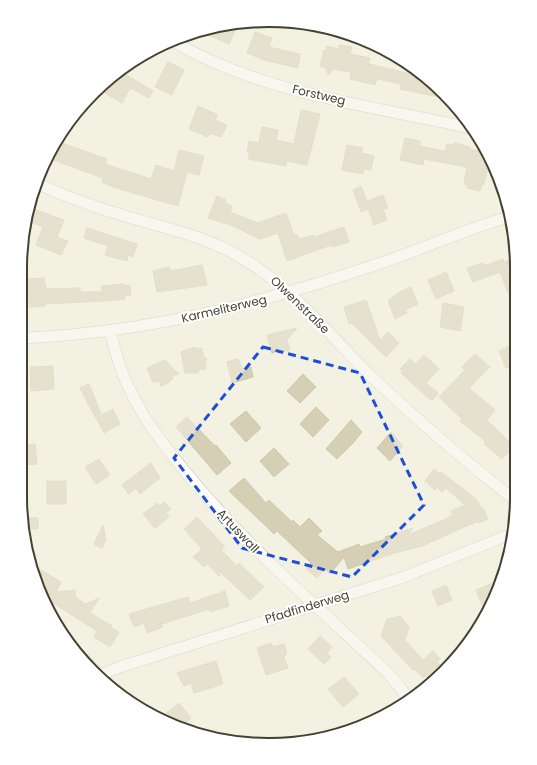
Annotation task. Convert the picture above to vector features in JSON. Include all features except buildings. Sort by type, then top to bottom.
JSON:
[{"type":"street","name":"Forstweg","points":[[178,44],[221,65],[292,89],[464,126]]},
{"type":"street","name":"Olwenstraße","points":[[42,186],[86,204],[201,238],[239,256],[270,276],[290,293],[371,376],[416,418],[510,496]]},
{"type":"street","name":"Karmeliterweg","points":[[27,338],[110,331],[210,313],[290,293],[386,262],[485,223],[504,218]]},
{"type":"street","name":"Artuswall","points":[[110,331],[128,387],[155,434],[204,494],[255,549],[390,675],[406,695]]},
{"type":"street","name":"Pfadfinderweg","points":[[104,673],[126,665],[410,574],[507,536]]},
{"type":"highlighted area","points":[[263,347],[360,373],[424,505],[352,577],[242,548],[174,458]]}]
